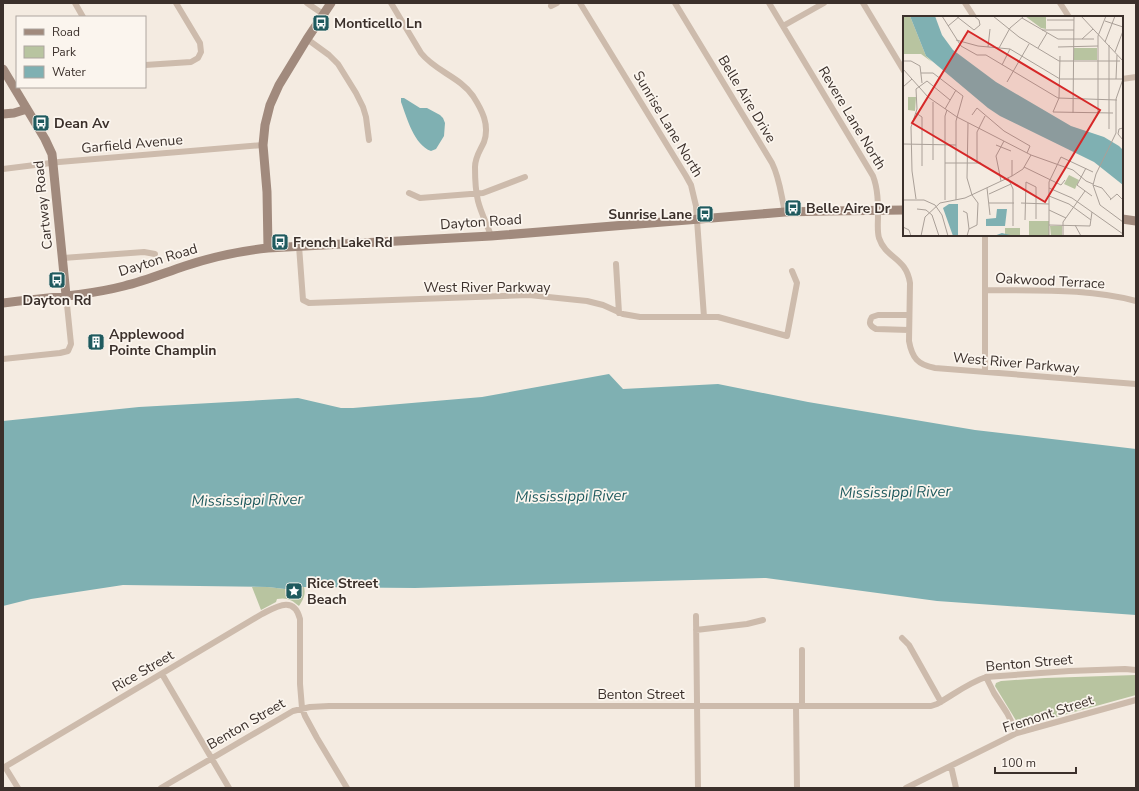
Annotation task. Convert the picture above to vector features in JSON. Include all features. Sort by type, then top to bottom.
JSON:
[{"type":"main road","points":[[268,248],[267,192],[263,145],[265,125],[270,105],[279,86],[307,39],[331,3]]},
{"type":"main road","name":"Cartway Road","points":[[3,69],[49,146],[52,154],[66,295]]},
{"type":"main road","points":[[3,114],[14,113],[27,108]]},
{"type":"main road","name":"Dayton Road","points":[[3,303],[113,288],[141,281],[211,259],[239,252],[268,248],[491,236],[784,212],[903,210]]},
{"type":"main road","points":[[1123,219],[1136,221]]},
{"type":"main road","name":"Dayton Road","points":[[3,298],[66,295]]},
{"type":"street","points":[[75,3],[82,16]]},
{"type":"street","points":[[146,65],[191,62],[198,58],[201,52],[200,43],[176,3]]},
{"type":"street","points":[[307,3],[324,14]]},
{"type":"street","points":[[391,3],[426,60],[462,84],[473,96],[484,117],[486,133],[475,161],[478,200],[491,236]]},
{"type":"street","name":"Sunrise Lane North","points":[[580,3],[686,176],[694,194],[704,317]]},
{"type":"street","name":"Belle Aire Drive","points":[[675,3],[772,163],[780,184],[784,212]]},
{"type":"street","name":"Revere Lane North","points":[[769,3],[876,183],[878,195],[878,236],[886,250],[901,262],[908,275],[910,283],[909,342]]},
{"type":"street","points":[[783,26],[824,3]]},
{"type":"street","points":[[863,3],[903,69]]},
{"type":"street","points":[[965,3],[973,16]]},
{"type":"street","points":[[1060,3],[1068,16]]},
{"type":"street","points":[[307,39],[329,55],[342,69],[360,99],[366,116],[369,140]]},
{"type":"street","points":[[1123,79],[1136,77]]},
{"type":"street","name":"Garfield Avenue","points":[[3,169],[53,164],[59,162],[263,145]]},
{"type":"street","points":[[409,193],[420,198],[477,193],[491,191],[525,177]]},
{"type":"street","points":[[985,236],[985,372]]},
{"type":"street","name":"West River Parkway","points":[[299,246],[303,300],[309,303],[529,295],[587,301],[619,313],[640,318],[718,317],[787,336],[797,283],[792,271]]},
{"type":"street","points":[[63,258],[144,252],[155,254]]},
{"type":"street","points":[[616,264],[619,313]]},
{"type":"street","name":"Oakwood Terrace","points":[[985,290],[1068,291],[1095,293],[1119,297],[1136,302]]},
{"type":"street","name":"Cartway Road","points":[[3,359],[68,351],[71,344],[66,295]]},
{"type":"street","points":[[909,314],[878,315],[872,317],[869,321],[870,325],[876,329],[909,330]]},
{"type":"street","name":"West River Parkway","points":[[909,342],[910,350],[914,357],[926,367],[1136,384]]},
{"type":"street","name":"Rice Street","points":[[4,767],[279,605],[285,604],[290,606],[299,614],[300,684],[302,708]]},
{"type":"street","points":[[696,616],[698,788]]},
{"type":"street","points":[[696,630],[747,624],[763,620]]},
{"type":"street","points":[[902,638],[909,645],[941,702]]},
{"type":"street","points":[[797,788],[796,752],[802,650]]},
{"type":"street","name":"Benton Street","points":[[160,788],[293,711],[302,708],[329,706],[926,706],[937,704],[969,684],[986,677],[1069,671],[1136,670]]},
{"type":"street","points":[[162,674],[229,788]]},
{"type":"street","points":[[986,677],[1017,733]]},
{"type":"street","name":"Fremont Street","points":[[906,788],[1017,733],[1136,700]]},
{"type":"street","points":[[302,708],[317,738],[347,788]]},
{"type":"street","points":[[951,766],[956,788]]},
{"type":"street","points":[[4,767],[18,788]]},
{"type":"green space","points":[[252,587],[285,589],[304,587],[305,590],[303,599],[299,606],[294,602],[281,598],[277,599],[276,602],[261,610]]},
{"type":"green space","points":[[1136,675],[1136,695],[1020,727],[995,686],[996,683],[1001,681]]},
{"type":"sand","name":"Rice Street Beach","points":[[302,587],[302,594],[286,595],[285,589]]},
{"type":"water","points":[[401,98],[404,98],[420,108],[427,108],[443,118],[445,123],[444,136],[436,149],[431,151],[420,143],[406,116]]},
{"type":"water","name":"Mississippi River","points":[[609,374],[623,389],[718,384],[808,402],[975,430],[1136,449],[1136,615],[937,601],[766,578],[415,588],[302,587],[285,589],[268,587],[123,585],[31,599],[3,606],[3,421],[139,407],[298,398],[341,408],[353,408],[482,397]]},
{"type":"place","name":"Monticello Ln","points":[[321,23]]},
{"type":"place","name":"Dean Av","points":[[41,123]]},
{"type":"place","name":"Belle Aire Dr","points":[[793,208]]},
{"type":"place","name":"Sunrise Lane","points":[[705,214]]},
{"type":"place","name":"French Lake Rd","points":[[280,242]]},
{"type":"place","name":"Dayton Rd","points":[[57,280]]},
{"type":"place","name":"Applewood Pointe Champlin","points":[[96,342]]},
{"type":"place","name":"Rice Street Beach","points":[[294,591]]}]
